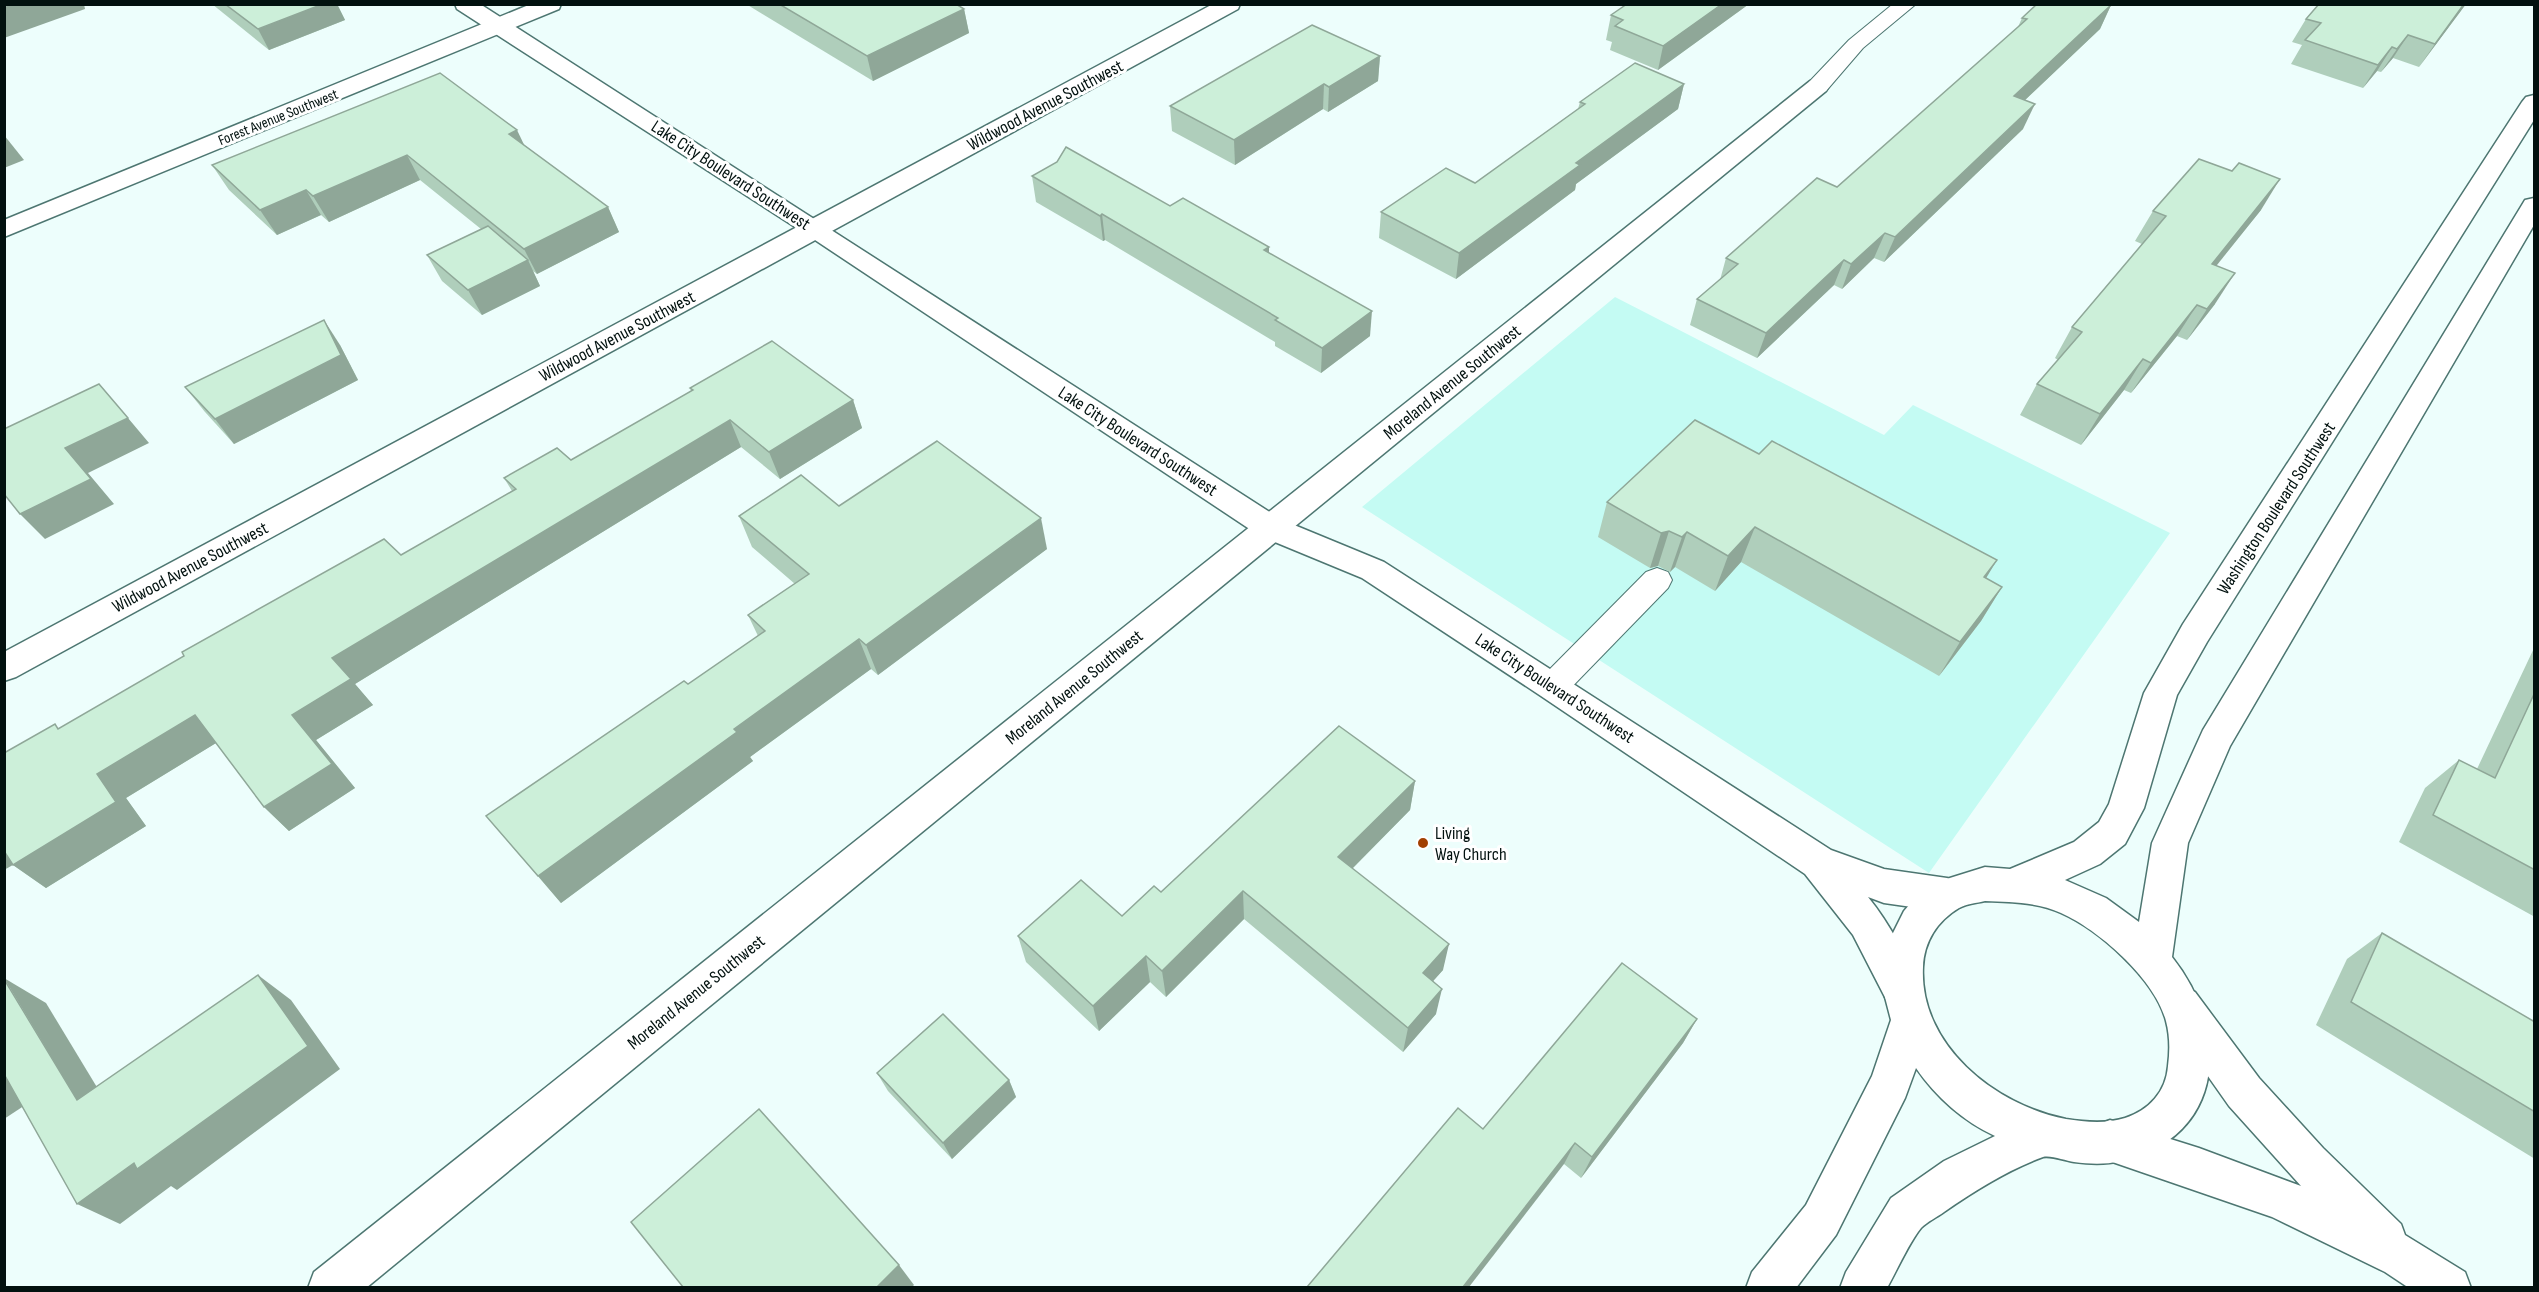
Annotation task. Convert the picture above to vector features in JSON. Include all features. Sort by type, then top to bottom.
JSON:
[{"type":"street","name":"Lake City Boulevard Southwest","points":[[465,4],[815,229],[1271,528],[1373,570],[1818,862],[1884,885],[1947,895]]},
{"type":"street","name":"Forest Avenue Southwest","points":[[4,229],[551,4]]},
{"type":"street","name":"Wildwood Avenue Southwest","points":[[4,668],[1230,4]]},
{"type":"street","name":"Moreland Avenue Southwest","points":[[330,1287],[1818,86]]},
{"type":"street","name":"Washington Boulevard Southwest","points":[[2012,886],[2087,854],[2112,833],[2126,808],[2161,693],[2195,633],[2535,102]]},
{"type":"street","points":[[2152,959],[2170,843],[2215,740],[2535,205]]},
{"type":"street","name":"Lake City Boulevard Southwest","points":[[1818,862],[1866,923],[1907,1005],[1918,1035],[1949,1078],[1992,1113],[2042,1136],[2092,1144],[2110,1141]]},
{"type":"street","points":[[1768,1287],[1821,1220],[1890,1084],[1907,1005],[1904,951],[1919,918],[1947,895],[1985,884],[2030,886],[2074,900],[2115,925],[2152,959],[2179,1002],[2252,1100],[2308,1163],[2401,1256]]},
{"type":"street","points":[[2110,1141],[2137,1136],[2170,1114],[2183,1089],[2187,1080],[2190,1040],[2179,1002]]},
{"type":"street","points":[[1862,1287],[1905,1213],[1959,1176],[2042,1136]]},
{"type":"street","points":[[2110,1141],[2199,1169],[2280,1199],[2401,1256],[2449,1287]]},
{"type":"lane","points":[[1818,86],[1856,44],[1906,4]]},
{"type":"lane","points":[[1553,686],[1657,580]]},
{"type":"shaded area","points":[[1615,297],[1884,435],[1913,405],[2170,533],[1929,873],[1362,507]]},
{"type":"building","points":[[225,4],[323,4],[258,29]]},
{"type":"building","points":[[779,4],[956,4],[964,9],[867,56]]},
{"type":"building","points":[[1627,4],[1722,4],[1663,46],[1615,26],[1623,20],[1611,15]]},
{"type":"building","points":[[2037,4],[2111,5],[2014,96],[2035,104],[1895,237],[1885,233],[1851,264],[1844,260],[1766,333],[1697,299],[1738,264],[1726,258],[1817,178],[1837,187],[2027,19],[2022,18]]},
{"type":"building","points":[[2319,4],[2464,4],[2435,44],[2408,35],[2397,49],[2392,47],[2378,65],[2305,40],[2321,23],[2306,19]]},
{"type":"building","points":[[1312,25],[1380,56],[1329,87],[1324,84],[1234,140],[1170,106]]},
{"type":"building","points":[[1635,63],[1684,84],[1576,163],[1580,165],[1459,253],[1381,212],[1446,168],[1475,183],[1585,104],[1580,102]]},
{"type":"building","points":[[440,73],[517,130],[509,134],[608,207],[524,249],[407,155],[313,196],[306,190],[260,210],[212,165]]},
{"type":"building","points":[[1066,147],[1170,206],[1183,198],[1269,247],[1264,250],[1372,311],[1322,348],[1275,320],[1278,318],[1102,214],[1100,216],[1032,176],[1057,162]]},
{"type":"building","points":[[2199,159],[2232,171],[2239,163],[2280,179],[2212,264],[2235,273],[2207,309],[2197,305],[2151,363],[2143,359],[2100,414],[2037,384],[2082,332],[2072,327],[2166,216],[2153,211]]},
{"type":"building","points":[[488,226],[528,260],[468,290],[427,255]]},
{"type":"building","points":[[324,320],[341,355],[215,419],[185,387]]},
{"type":"building","points":[[772,341],[853,400],[769,452],[730,420],[332,658],[351,679],[292,715],[332,764],[264,807],[195,715],[97,774],[116,802],[13,865],[4,851],[4,753],[55,724],[58,729],[184,656],[182,652],[384,539],[401,555],[516,489],[504,478],[557,448],[571,460],[693,390],[690,388]]},
{"type":"building","points":[[99,384],[128,418],[65,448],[91,479],[20,514],[4,494],[4,429]]},
{"type":"building","points":[[1695,420],[1759,454],[1772,441],[1997,560],[1984,577],[2002,587],[1960,642],[1755,527],[1728,556],[1687,532],[1682,537],[1669,531],[1661,533],[1607,502]]},
{"type":"building","points":[[937,441],[1041,518],[866,645],[859,639],[734,729],[737,732],[538,876],[486,816],[684,681],[688,684],[765,631],[748,615],[809,574],[739,516],[801,475],[839,506]]},
{"type":"building","points":[[2535,692],[2535,870],[2433,815],[2459,760],[2495,778]]},
{"type":"building","points":[[1339,726],[1415,781],[1338,857],[1449,944],[1423,973],[1442,989],[1408,1028],[1243,891],[1162,971],[1146,956],[1093,1006],[1018,936],[1081,880],[1122,916],[1154,886],[1161,892]]},
{"type":"building","points":[[2382,933],[2535,1022],[2535,1112],[2351,1002]]},
{"type":"building","points":[[1622,963],[1697,1019],[1592,1157],[1575,1143],[1463,1287],[1307,1287],[1458,1108],[1483,1129]]},
{"type":"building","points":[[258,975],[308,1046],[137,1169],[134,1163],[77,1204],[4,1074],[4,979],[77,1100]]},
{"type":"building","points":[[943,1014],[1009,1080],[943,1143],[877,1073]]},
{"type":"building","points":[[759,1109],[899,1265],[877,1287],[683,1287],[631,1222]]},
{"type":"place","name":"Living Way Church","points":[[1423,843]]}]
